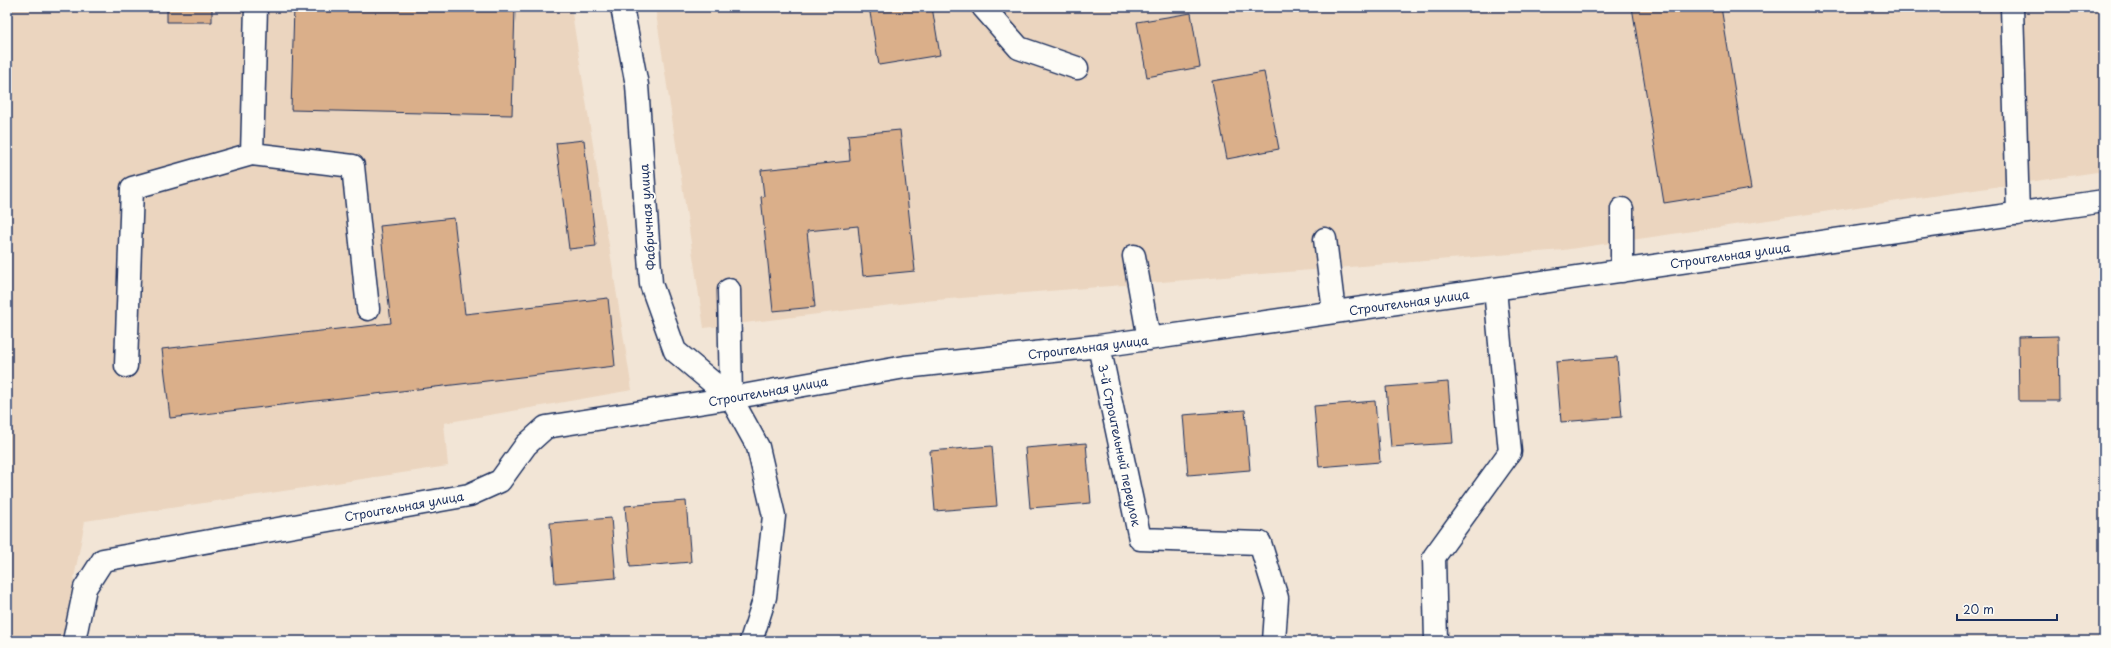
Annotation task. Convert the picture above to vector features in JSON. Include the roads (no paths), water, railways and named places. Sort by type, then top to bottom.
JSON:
[{"type":"street","points":[[252,154],[256,7]]},
{"type":"street","name":"Фабричная улица","points":[[622,7],[637,85],[651,284],[675,351],[731,398]]},
{"type":"street","points":[[983,7],[1019,48],[1077,68]]},
{"type":"street","points":[[2012,7],[2018,214]]},
{"type":"street","points":[[126,366],[132,188],[252,154],[353,166],[368,309]]},
{"type":"street","name":"Строительная улица","points":[[74,641],[85,588],[103,560],[469,495],[500,481],[526,445],[546,427],[731,398],[905,367],[1099,346],[2104,201]]},
{"type":"street","points":[[1622,209],[1622,271]]},
{"type":"street","points":[[1325,239],[1334,312]]},
{"type":"street","points":[[1134,256],[1149,339]]},
{"type":"street","points":[[1436,641],[1434,557],[1510,452],[1495,289]]},
{"type":"street","points":[[729,290],[731,398],[758,447],[774,516],[765,597],[751,641]]},
{"type":"street","name":"3-й Строительный переулок","points":[[1099,346],[1140,539],[1260,543],[1277,598],[1274,641]]}]
